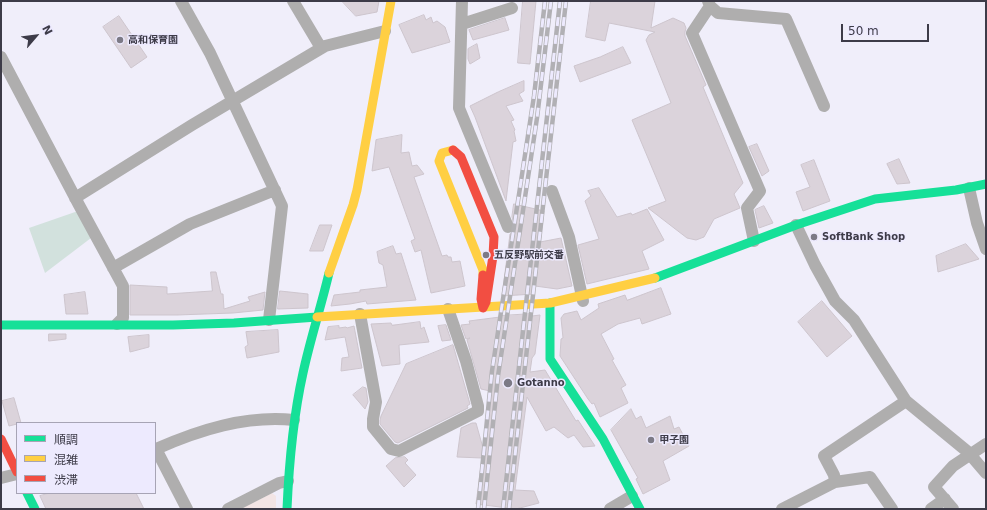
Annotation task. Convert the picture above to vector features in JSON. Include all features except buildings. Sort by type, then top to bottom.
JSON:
[{"type":"street","points":[[181,1],[210,53],[282,206],[269,320]]},
{"type":"street","points":[[293,1],[321,48]]},
{"type":"street","points":[[287,509],[288,480],[294,420],[303,372],[331,264],[353,206],[357,190],[391,1]]},
{"type":"street","points":[[462,1],[459,108],[508,227]]},
{"type":"street","points":[[754,241],[747,208],[760,191],[692,33],[709,4],[718,13],[786,19],[824,106]]},
{"type":"street","points":[[462,24],[512,8]]},
{"type":"street","points":[[75,198],[321,48],[385,31]]},
{"type":"street","points":[[1,57],[4,71],[123,286],[123,318],[117,324]]},
{"type":"street","points":[[453,150],[461,157],[494,237],[493,256],[486,302],[483,308],[481,303],[484,281],[483,270],[439,161],[442,153],[453,150]]},
{"type":"street","points":[[1,325],[174,325],[550,303],[582,298],[654,278],[844,208],[875,200],[969,188],[986,184]]},
{"type":"street","points":[[969,188],[977,223],[986,250]]},
{"type":"street","points":[[114,268],[190,224],[275,190]]},
{"type":"street","points":[[552,191],[569,237],[582,298]]},
{"type":"street","points":[[796,225],[814,265],[835,301],[854,320],[906,402],[970,454],[986,473]]},
{"type":"street","points":[[550,303],[550,359],[603,438],[640,509]]},
{"type":"street","points":[[360,314],[376,402],[373,427],[391,449],[399,450],[416,443],[478,411],[466,361],[448,309]]},
{"type":"street","points":[[835,482],[834,475],[824,456],[906,402]]},
{"type":"street","points":[[187,509],[156,449],[197,432],[254,420],[294,420]]},
{"type":"street","points":[[1,439],[16,471]]},
{"type":"street","points":[[954,509],[934,487],[953,466],[986,444]]},
{"type":"street","points":[[1,478],[16,473]]},
{"type":"street","points":[[782,509],[835,482],[870,477],[892,509]]},
{"type":"street","points":[[228,509],[279,483],[288,480]]},
{"type":"street","points":[[28,494],[35,509]]},
{"type":"street","points":[[610,509],[632,496]]},
{"type":"street","points":[[931,509],[945,499]]},
{"type":"shaded area","points":[[78,211],[91,238],[45,273],[29,228]]},
{"type":"shaded area","points":[[272,493],[276,496],[276,509],[240,509]]},
{"type":"railway","points":[[478,509],[492,371],[534,96],[545,1]]},
{"type":"railway","points":[[484,509],[498,376],[537,118],[551,1]]},
{"type":"railway","points":[[503,509],[560,1]]},
{"type":"railway","points":[[509,509],[566,1]]},
{"type":"traffic: fast","points":[[655,278],[796,225],[875,199],[956,190],[986,184]]},
{"type":"traffic: fast","points":[[287,509],[292,441],[303,373],[329,273]]},
{"type":"traffic: fast","points":[[550,303],[550,359],[603,439],[640,509]]},
{"type":"traffic: fast","points":[[1,325],[173,325],[234,323],[317,317]]},
{"type":"traffic: fast","points":[[28,494],[35,509]]},
{"type":"traffic: slow","points":[[329,273],[357,190],[391,1]]},
{"type":"traffic: slow","points":[[453,150],[442,153],[439,161],[483,270],[483,275]]},
{"type":"traffic: slow","points":[[317,317],[550,303],[655,278]]},
{"type":"traffic: jam","points":[[453,150],[461,157],[494,237],[493,256],[486,302],[483,308],[481,299],[483,275]]},
{"type":"traffic: jam","points":[[1,439],[16,470]]},
{"type":"place","name":"高和保育園","points":[[120,40]]},
{"type":"place","name":"SoftBank Shop","points":[[814,237]]},
{"type":"place","name":"五反野駅前交番","points":[[486,255]]},
{"type":"place","name":"Gotanno","points":[[508,383]]},
{"type":"place","name":"甲子園","points":[[651,440]]}]
